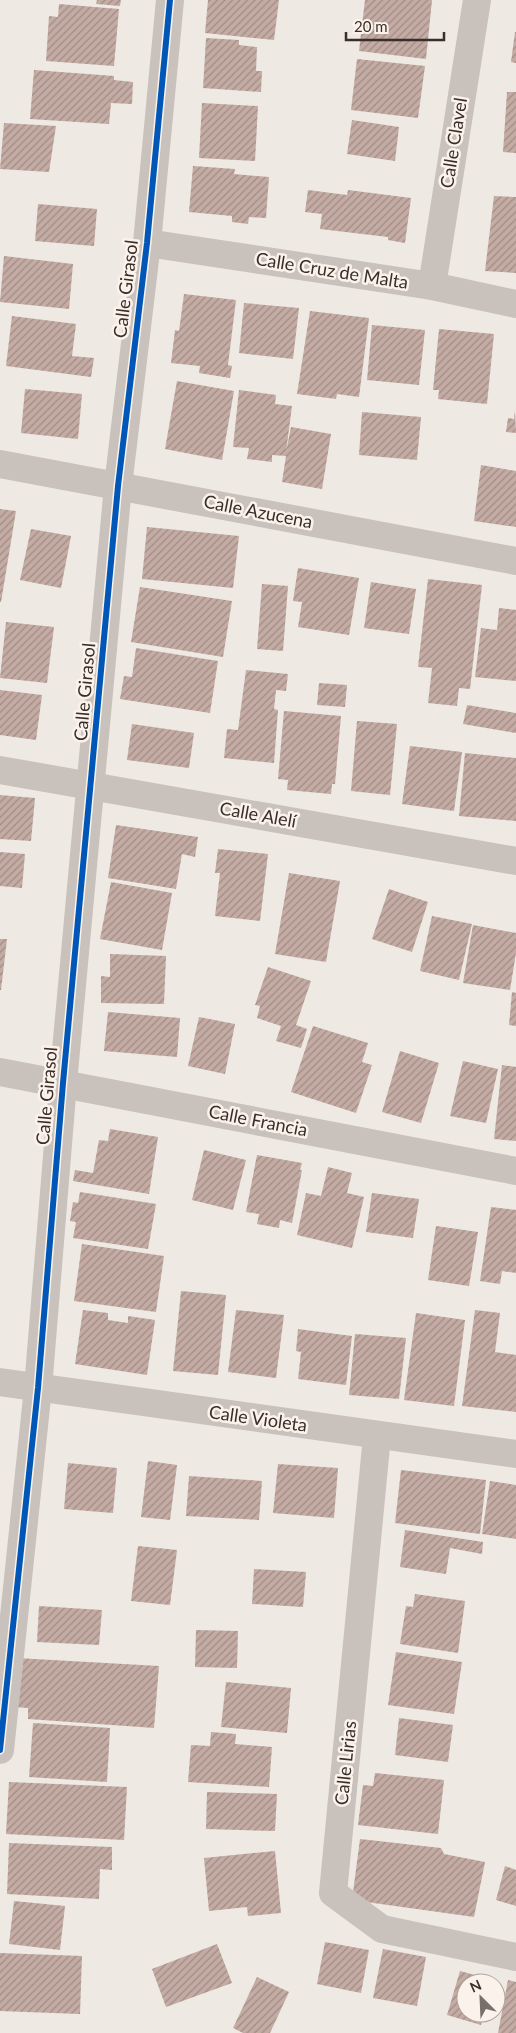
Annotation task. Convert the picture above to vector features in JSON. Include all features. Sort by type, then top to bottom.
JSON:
[{"type":"street","name":"Calle Girasol","points":[[0,1750],[38,1388],[63,1084],[92,786],[118,486],[147,243],[170,0]]},
{"type":"street","name":"Calle Clavel","points":[[432,286],[477,0]]},
{"type":"street","name":"Calle Cruz de Malta","points":[[147,243],[432,286],[516,304]]},
{"type":"street","name":"Calle Azucena","points":[[0,464],[516,561]]},
{"type":"street","name":"Calle Alelí","points":[[0,770],[516,861]]},
{"type":"street","name":"Calle Francia","points":[[0,1072],[516,1171]]},
{"type":"street","name":"Calle Violeta","points":[[0,1382],[516,1454]]},
{"type":"street","name":"Calle Lirias","points":[[377,1436],[333,1894],[382,1929],[516,1957]]},
{"type":"building","points":[[97,0],[121,0],[120,6],[96,4]]},
{"type":"building","points":[[208,0],[279,0],[274,40],[205,33]]},
{"type":"building","points":[[365,0],[432,0],[426,59],[359,51]]},
{"type":"building","points":[[59,4],[119,9],[114,66],[46,61],[49,16],[58,17]]},
{"type":"building","points":[[516,32],[516,63],[511,62]]},
{"type":"building","points":[[206,38],[239,40],[239,45],[257,47],[256,71],[262,71],[261,92],[203,88]]},
{"type":"building","points":[[357,59],[425,66],[418,118],[351,110]]},
{"type":"building","points":[[34,70],[114,76],[114,80],[133,82],[132,104],[111,103],[109,124],[30,119]]},
{"type":"building","points":[[507,92],[516,92],[516,153],[503,152]]},
{"type":"building","points":[[202,103],[258,106],[255,161],[199,158]]},
{"type":"building","points":[[352,120],[399,127],[395,161],[347,154]]},
{"type":"building","points":[[4,123],[56,126],[49,172],[0,169]]},
{"type":"building","points":[[193,166],[235,169],[234,174],[269,177],[266,218],[249,217],[248,224],[232,222],[232,216],[189,212]]},
{"type":"building","points":[[308,190],[347,195],[348,190],[411,198],[405,243],[388,240],[388,237],[320,229],[322,214],[305,212]]},
{"type":"building","points":[[494,196],[516,197],[516,273],[485,271]]},
{"type":"building","points":[[38,204],[97,209],[94,246],[35,241]]},
{"type":"building","points":[[4,256],[73,264],[69,309],[0,302]]},
{"type":"building","points":[[184,294],[236,300],[228,365],[232,366],[230,378],[199,373],[200,366],[171,363],[175,330],[179,331]]},
{"type":"building","points":[[244,303],[299,308],[293,359],[239,353]]},
{"type":"building","points":[[310,311],[369,318],[359,397],[337,394],[336,399],[297,394]]},
{"type":"building","points":[[12,316],[76,324],[72,356],[94,358],[91,377],[6,366]]},
{"type":"building","points":[[372,325],[425,330],[419,385],[367,380]]},
{"type":"building","points":[[439,329],[494,334],[487,404],[438,399],[439,390],[433,390]]},
{"type":"building","points":[[177,381],[234,391],[222,460],[165,449]]},
{"type":"building","points":[[25,389],[82,394],[78,439],[21,433]]},
{"type":"building","points":[[239,390],[276,395],[275,404],[292,406],[286,452],[291,427],[331,434],[322,489],[282,482],[286,456],[272,455],[272,462],[247,459],[249,448],[233,447]]},
{"type":"building","points":[[515,410],[516,433],[506,432],[508,418],[514,419]]},
{"type":"building","points":[[362,412],[421,417],[417,460],[359,455]]},
{"type":"building","points":[[481,465],[516,471],[516,527],[474,521]]},
{"type":"building","points":[[0,509],[16,511],[1,602],[0,602]]},
{"type":"building","points":[[147,527],[239,536],[233,588],[142,579]]},
{"type":"building","points":[[31,529],[71,536],[61,588],[20,580]]},
{"type":"building","points":[[298,568],[359,578],[349,635],[298,627],[302,602],[293,601]]},
{"type":"building","points":[[428,579],[482,585],[470,689],[459,688],[457,706],[428,703],[432,668],[418,667]]},
{"type":"building","points":[[371,582],[416,589],[409,634],[364,628]]},
{"type":"building","points":[[262,584],[288,586],[283,651],[257,649]]},
{"type":"building","points":[[140,587],[232,601],[223,657],[131,642]]},
{"type":"building","points":[[499,608],[516,610],[516,681],[475,677],[481,628],[497,630]]},
{"type":"building","points":[[6,622],[54,627],[47,683],[0,678]]},
{"type":"building","points":[[136,648],[218,661],[210,713],[120,699],[124,676],[132,677]]},
{"type":"building","points":[[246,670],[288,674],[286,691],[276,690],[274,709],[278,710],[274,763],[224,758],[227,729],[238,730]]},
{"type":"building","points":[[319,683],[347,685],[345,707],[317,705]]},
{"type":"building","points":[[0,690],[42,695],[36,740],[0,735]]},
{"type":"building","points":[[467,705],[516,713],[516,733],[463,724]]},
{"type":"building","points":[[284,711],[341,716],[335,784],[332,784],[331,794],[287,790],[288,780],[278,779]]},
{"type":"building","points":[[357,721],[397,724],[390,795],[351,791]]},
{"type":"building","points":[[132,724],[194,733],[189,768],[127,760]]},
{"type":"building","points":[[410,746],[462,752],[454,811],[402,804]]},
{"type":"building","points":[[465,753],[516,758],[516,821],[459,816]]},
{"type":"building","points":[[0,795],[35,798],[31,841],[0,839]]},
{"type":"building","points":[[116,825],[198,837],[195,857],[182,854],[176,889],[108,878]]},
{"type":"building","points":[[218,849],[268,854],[260,921],[215,916],[220,873],[215,873]]},
{"type":"building","points":[[0,852],[25,854],[22,888],[0,886]]},
{"type":"building","points":[[289,873],[340,881],[326,962],[275,954]]},
{"type":"building","points":[[111,882],[172,893],[162,950],[100,939]]},
{"type":"building","points":[[389,889],[428,902],[412,952],[372,939]]},
{"type":"building","points":[[432,916],[472,924],[459,980],[420,971]]},
{"type":"building","points":[[473,925],[516,933],[516,953],[510,990],[463,983]]},
{"type":"building","points":[[0,939],[7,939],[1,990],[0,990]]},
{"type":"building","points":[[110,954],[166,956],[164,1004],[101,1003],[101,976],[110,977]]},
{"type":"building","points":[[268,967],[311,981],[296,1025],[307,1029],[301,1048],[276,1041],[281,1026],[257,1018],[260,1006],[255,1005]]},
{"type":"building","points":[[512,992],[516,993],[516,1026],[509,1025]]},
{"type":"building","points":[[108,1012],[180,1018],[177,1057],[104,1051]]},
{"type":"building","points":[[199,1017],[235,1024],[225,1074],[188,1066]]},
{"type":"building","points":[[313,1026],[368,1043],[362,1062],[372,1065],[356,1113],[291,1092]]},
{"type":"building","points":[[400,1051],[439,1063],[421,1123],[382,1112]]},
{"type":"building","points":[[463,1061],[498,1069],[486,1123],[450,1116]]},
{"type":"building","points":[[502,1065],[516,1067],[516,1141],[494,1139]]},
{"type":"building","points":[[110,1129],[158,1137],[149,1194],[73,1181],[75,1170],[93,1173],[99,1140],[108,1141]]},
{"type":"building","points":[[204,1150],[246,1160],[233,1210],[192,1200]]},
{"type":"building","points":[[257,1155],[302,1163],[292,1223],[280,1220],[279,1228],[257,1224],[259,1214],[246,1212]]},
{"type":"building","points":[[328,1167],[352,1173],[347,1193],[364,1197],[352,1248],[297,1235],[306,1193],[321,1196]]},
{"type":"building","points":[[80,1192],[156,1204],[148,1249],[73,1238],[76,1222],[70,1221],[73,1202],[78,1203]]},
{"type":"building","points":[[372,1193],[419,1199],[413,1238],[366,1232]]},
{"type":"building","points":[[491,1207],[516,1210],[516,1273],[502,1271],[500,1284],[480,1281]]},
{"type":"building","points":[[436,1226],[478,1232],[469,1286],[428,1280]]},
{"type":"building","points":[[82,1244],[164,1256],[156,1312],[74,1301]]},
{"type":"building","points":[[181,1291],[226,1295],[218,1375],[173,1371]]},
{"type":"building","points":[[83,1310],[108,1313],[108,1320],[128,1323],[128,1316],[155,1320],[147,1375],[75,1364]]},
{"type":"building","points":[[236,1310],[284,1315],[276,1378],[228,1372]]},
{"type":"building","points":[[475,1310],[500,1313],[495,1352],[516,1355],[516,1412],[462,1406]]},
{"type":"building","points":[[416,1313],[465,1320],[454,1406],[404,1400]]},
{"type":"building","points":[[298,1329],[352,1336],[346,1385],[298,1379],[301,1352],[296,1351]]},
{"type":"building","points":[[355,1334],[406,1338],[399,1399],[349,1395]]},
{"type":"building","points":[[148,1461],[177,1465],[170,1520],[141,1517]]},
{"type":"building","points":[[68,1463],[117,1468],[113,1513],[64,1509]]},
{"type":"building","points":[[278,1464],[338,1468],[334,1518],[273,1513]]},
{"type":"building","points":[[401,1470],[486,1480],[480,1534],[395,1523]]},
{"type":"building","points":[[189,1476],[262,1481],[259,1520],[186,1516]]},
{"type":"building","points":[[490,1481],[516,1485],[516,1539],[482,1534]]},
{"type":"building","points":[[405,1530],[483,1542],[482,1554],[450,1548],[446,1574],[400,1567]]},
{"type":"building","points":[[138,1546],[177,1550],[170,1605],[131,1601]]},
{"type":"building","points":[[254,1569],[306,1572],[303,1607],[252,1604]]},
{"type":"building","points":[[415,1594],[465,1601],[458,1653],[400,1644],[406,1606],[413,1607]]},
{"type":"building","points":[[39,1606],[102,1610],[99,1645],[37,1642]]},
{"type":"building","points":[[196,1630],[238,1631],[237,1668],[195,1667]]},
{"type":"building","points":[[396,1652],[462,1662],[454,1714],[388,1705]]},
{"type":"building","points":[[17,1658],[159,1666],[154,1728],[28,1719],[28,1708],[13,1707]]},
{"type":"building","points":[[226,1682],[291,1688],[287,1733],[221,1727]]},
{"type":"building","points":[[399,1718],[453,1725],[448,1762],[395,1755]]},
{"type":"building","points":[[33,1723],[110,1728],[107,1782],[29,1777]]},
{"type":"building","points":[[211,1732],[236,1734],[235,1744],[272,1747],[269,1787],[188,1782],[191,1745],[210,1746]]},
{"type":"building","points":[[375,1773],[444,1780],[438,1834],[358,1825],[363,1785],[373,1786]]},
{"type":"building","points":[[9,1782],[127,1787],[124,1840],[6,1834]]},
{"type":"building","points":[[207,1792],[277,1794],[275,1831],[206,1829]]},
{"type":"building","points":[[360,1839],[441,1848],[444,1854],[485,1862],[474,1917],[352,1900]]},
{"type":"building","points":[[9,1843],[112,1847],[112,1870],[100,1869],[99,1899],[7,1894]]},
{"type":"building","points":[[275,1851],[281,1913],[248,1916],[247,1907],[209,1911],[204,1858]]},
{"type":"building","points":[[505,1866],[516,1870],[516,1906],[496,1900]]},
{"type":"building","points":[[14,1901],[65,1906],[60,1950],[9,1944]]},
{"type":"building","points":[[325,1942],[369,1950],[361,1993],[317,1984]]},
{"type":"building","points":[[217,1944],[232,1983],[166,2007],[152,1969]]},
{"type":"building","points":[[383,1949],[426,1957],[417,2006],[373,1998]]},
{"type":"building","points":[[0,1953],[82,1956],[80,2014],[0,2011]]},
{"type":"building","points":[[257,1977],[289,1992],[270,2033],[243,2033],[233,2028]]},
{"type":"building","points":[[508,1980],[516,1982],[516,2033],[498,2033],[500,2023],[506,2023],[506,1991]]},
{"type":"building","points":[[456,1985],[456,2018],[447,2015]]},
{"type":"cycle path","points":[[0,1750],[38,1388],[63,1083],[118,486],[147,243],[170,0]]}]
